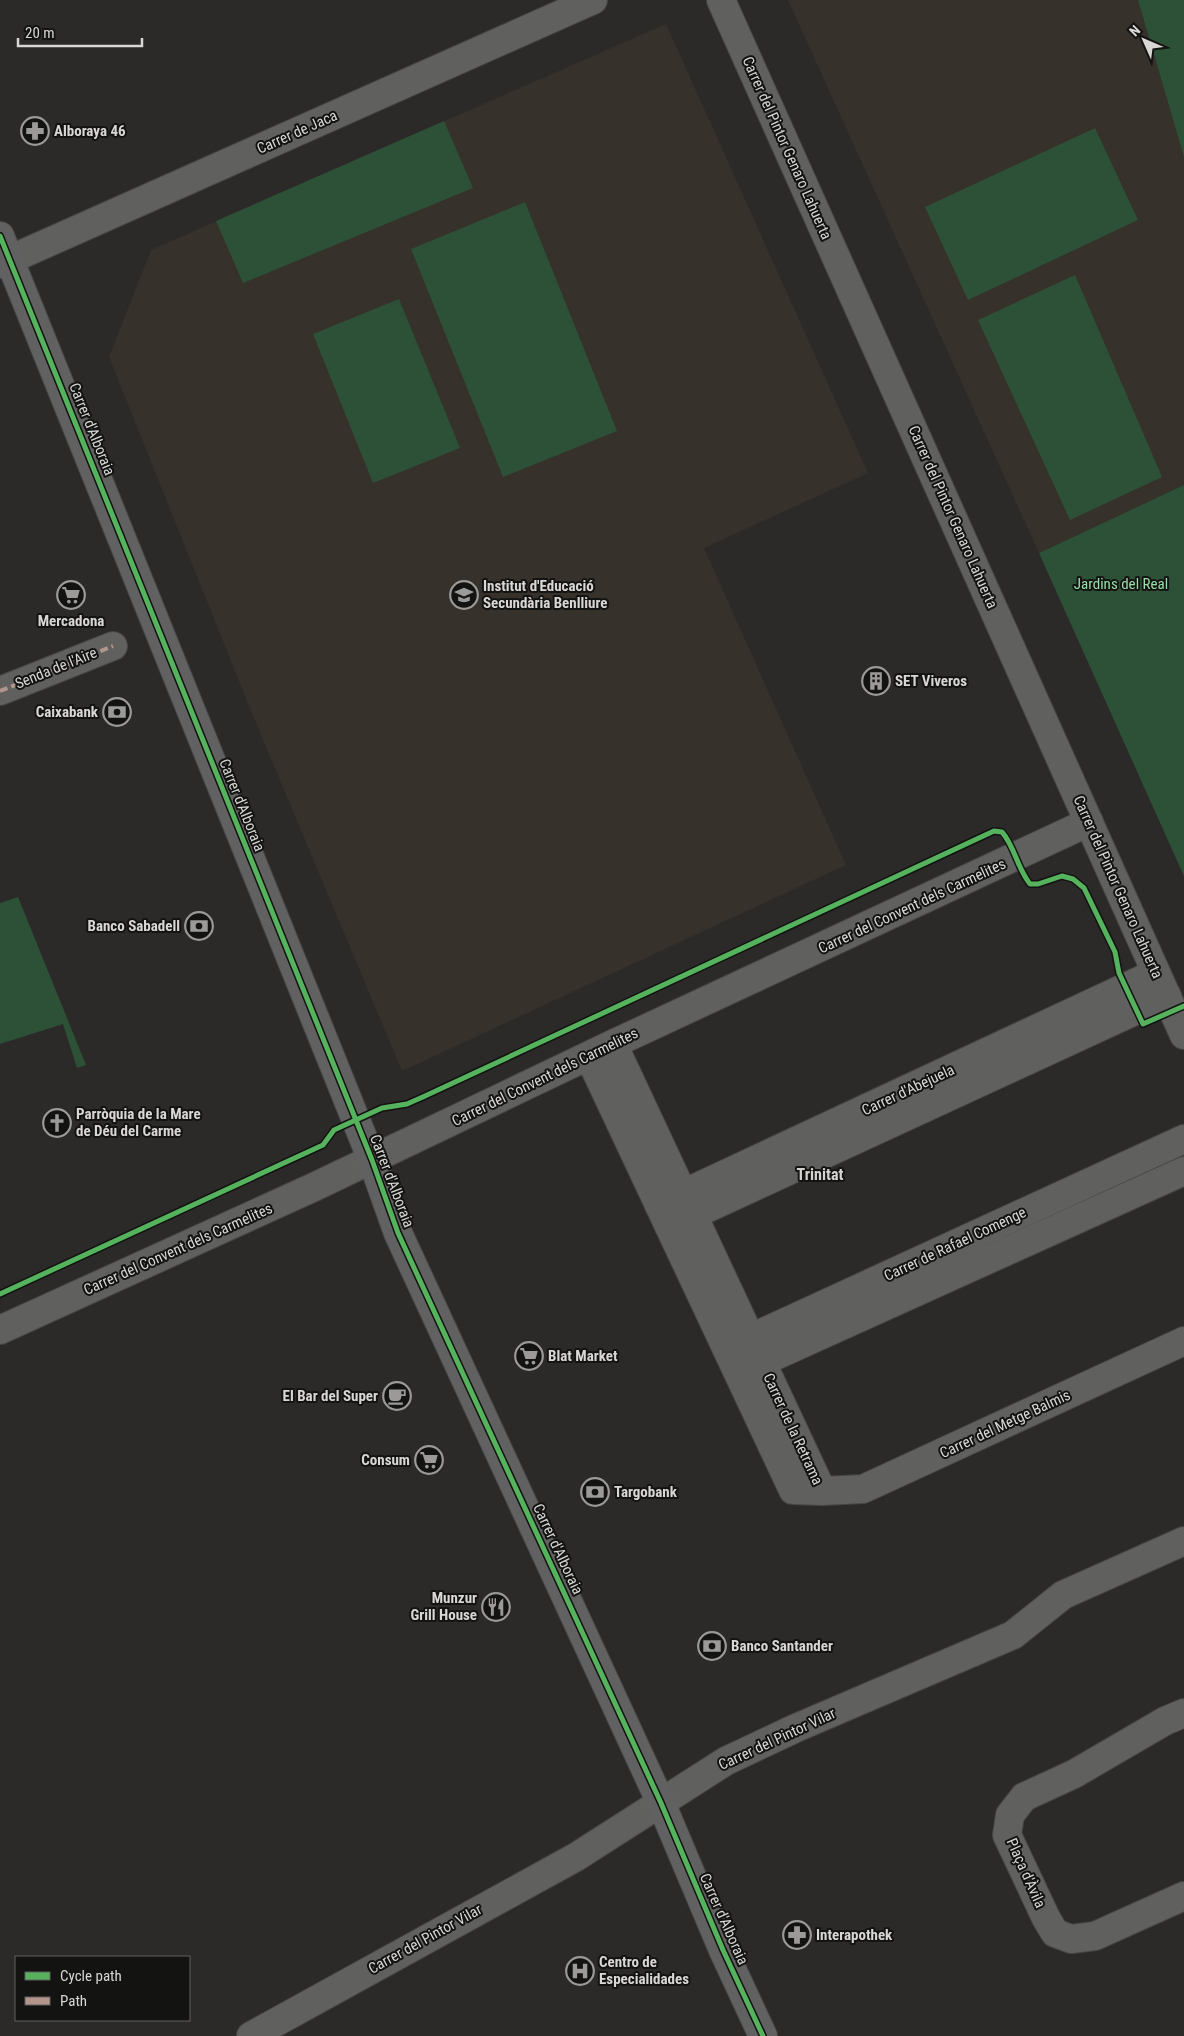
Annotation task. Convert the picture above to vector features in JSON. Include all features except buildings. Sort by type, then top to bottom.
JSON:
[{"type":"street","name":"Carrer de Jaca","points":[[3,254],[593,0]]},
{"type":"street","name":"Carrer del Pintor Genaro Lahuerta","points":[[721,0],[1184,1035]]},
{"type":"street","name":"Carrer d'Alboraia","points":[[3,254],[372,1160],[398,1232],[661,1803],[723,1950],[763,2036]]},
{"type":"street","name":"Senda de l'Aire","points":[[0,691],[112,646]]},
{"type":"street","name":"Carrer del Convent dels Carmelites","points":[[0,1330],[372,1160],[613,1044],[1089,822]]},
{"type":"street","name":"Carrer d'Abejuela","points":[[664,1216],[1162,984]]},
{"type":"street","name":"Carrer de la Retrama","points":[[613,1044],[688,1205],[750,1368],[822,1491]]},
{"type":"street","name":"Carrer de la Retrama","points":[[589,1056],[664,1216],[739,1343]]},
{"type":"street","name":"Carrer de Rafael Comenge","points":[[739,1343],[1184,1139]]},
{"type":"street","name":"Carrer de Rafael Comenge","points":[[750,1368],[1184,1172]]},
{"type":"street","name":"Carrer del Metge Balmis","points":[[822,1491],[863,1489],[1184,1341]]},
{"type":"street","name":"Carrer del Pintor Vilar","points":[[250,2036],[576,1857],[726,1761],[805,1724],[1013,1635],[1063,1595],[1184,1541]]},
{"type":"street","name":"Plaça d'Àvila","points":[[1184,1713],[1165,1721],[1074,1774],[1024,1797],[1010,1815],[1007,1835],[1046,1918],[1056,1933],[1071,1939],[1095,1936],[1184,1896]]},
{"type":"shaded area","points":[[788,0],[1138,0],[1184,157],[1184,485],[1039,553]]},
{"type":"shaded area","name":"Institut d'Educació Secundària Benlliure","points":[[666,24],[868,473],[704,548],[846,865],[402,1071],[251,711],[109,357],[151,250]]},
{"type":"green space","points":[[1138,0],[1184,0],[1184,157]]},
{"type":"green space","points":[[444,121],[473,188],[243,283],[216,221]]},
{"type":"green space","points":[[1095,128],[1138,220],[968,300],[925,207]]},
{"type":"green space","points":[[525,202],[617,431],[503,477],[411,249]]},
{"type":"green space","points":[[1075,275],[1162,477],[1070,520],[978,320]]},
{"type":"green space","points":[[399,299],[460,448],[373,483],[313,334]]},
{"type":"green space","name":"Jardins del Real","points":[[1184,485],[1184,876],[1039,553]]},
{"type":"green space","points":[[18,897],[86,1065],[77,1068],[63,1024],[0,1044],[0,903]]},
{"type":"marked path","points":[[0,691],[113,646]]},
{"type":"cycle path","points":[[0,236],[372,1160],[398,1233],[661,1803],[723,1950],[763,2036]]},
{"type":"cycle path","points":[[0,1294],[323,1145],[334,1130],[382,1108],[407,1104],[425,1096],[994,831],[1002,832],[1030,884],[1038,884],[1062,876],[1073,879],[1084,888],[1115,952],[1119,973],[1143,1024],[1184,1006]]},
{"type":"place","name":"Alboraya 46","points":[[35,131]]},
{"type":"place","name":"Mercadona","points":[[71,595]]},
{"type":"place","name":"Institut d'Educació Secundària Benlliure","points":[[464,595]]},
{"type":"place","name":"SET Viveros","points":[[876,681]]},
{"type":"place","name":"Caixabank","points":[[117,712]]},
{"type":"place","name":"Banco Sabadell","points":[[199,926]]},
{"type":"place","name":"Parròquia de la Mare de Déu del Carme","points":[[57,1123]]},
{"type":"place","name":"Blat Market","points":[[529,1356]]},
{"type":"place","name":"El Bar del Super","points":[[397,1396]]},
{"type":"place","name":"Consum","points":[[429,1460]]},
{"type":"place","name":"Targobank","points":[[595,1492]]},
{"type":"place","name":"Munzur Grill House","points":[[496,1607]]},
{"type":"place","name":"Banco Santander","points":[[712,1646]]},
{"type":"place","name":"Interapothek","points":[[797,1935]]},
{"type":"place","name":"Centro de Especialidades","points":[[580,1971]]},
{"type":"district","name":"Trinitat","points":[[820,1174]]}]
